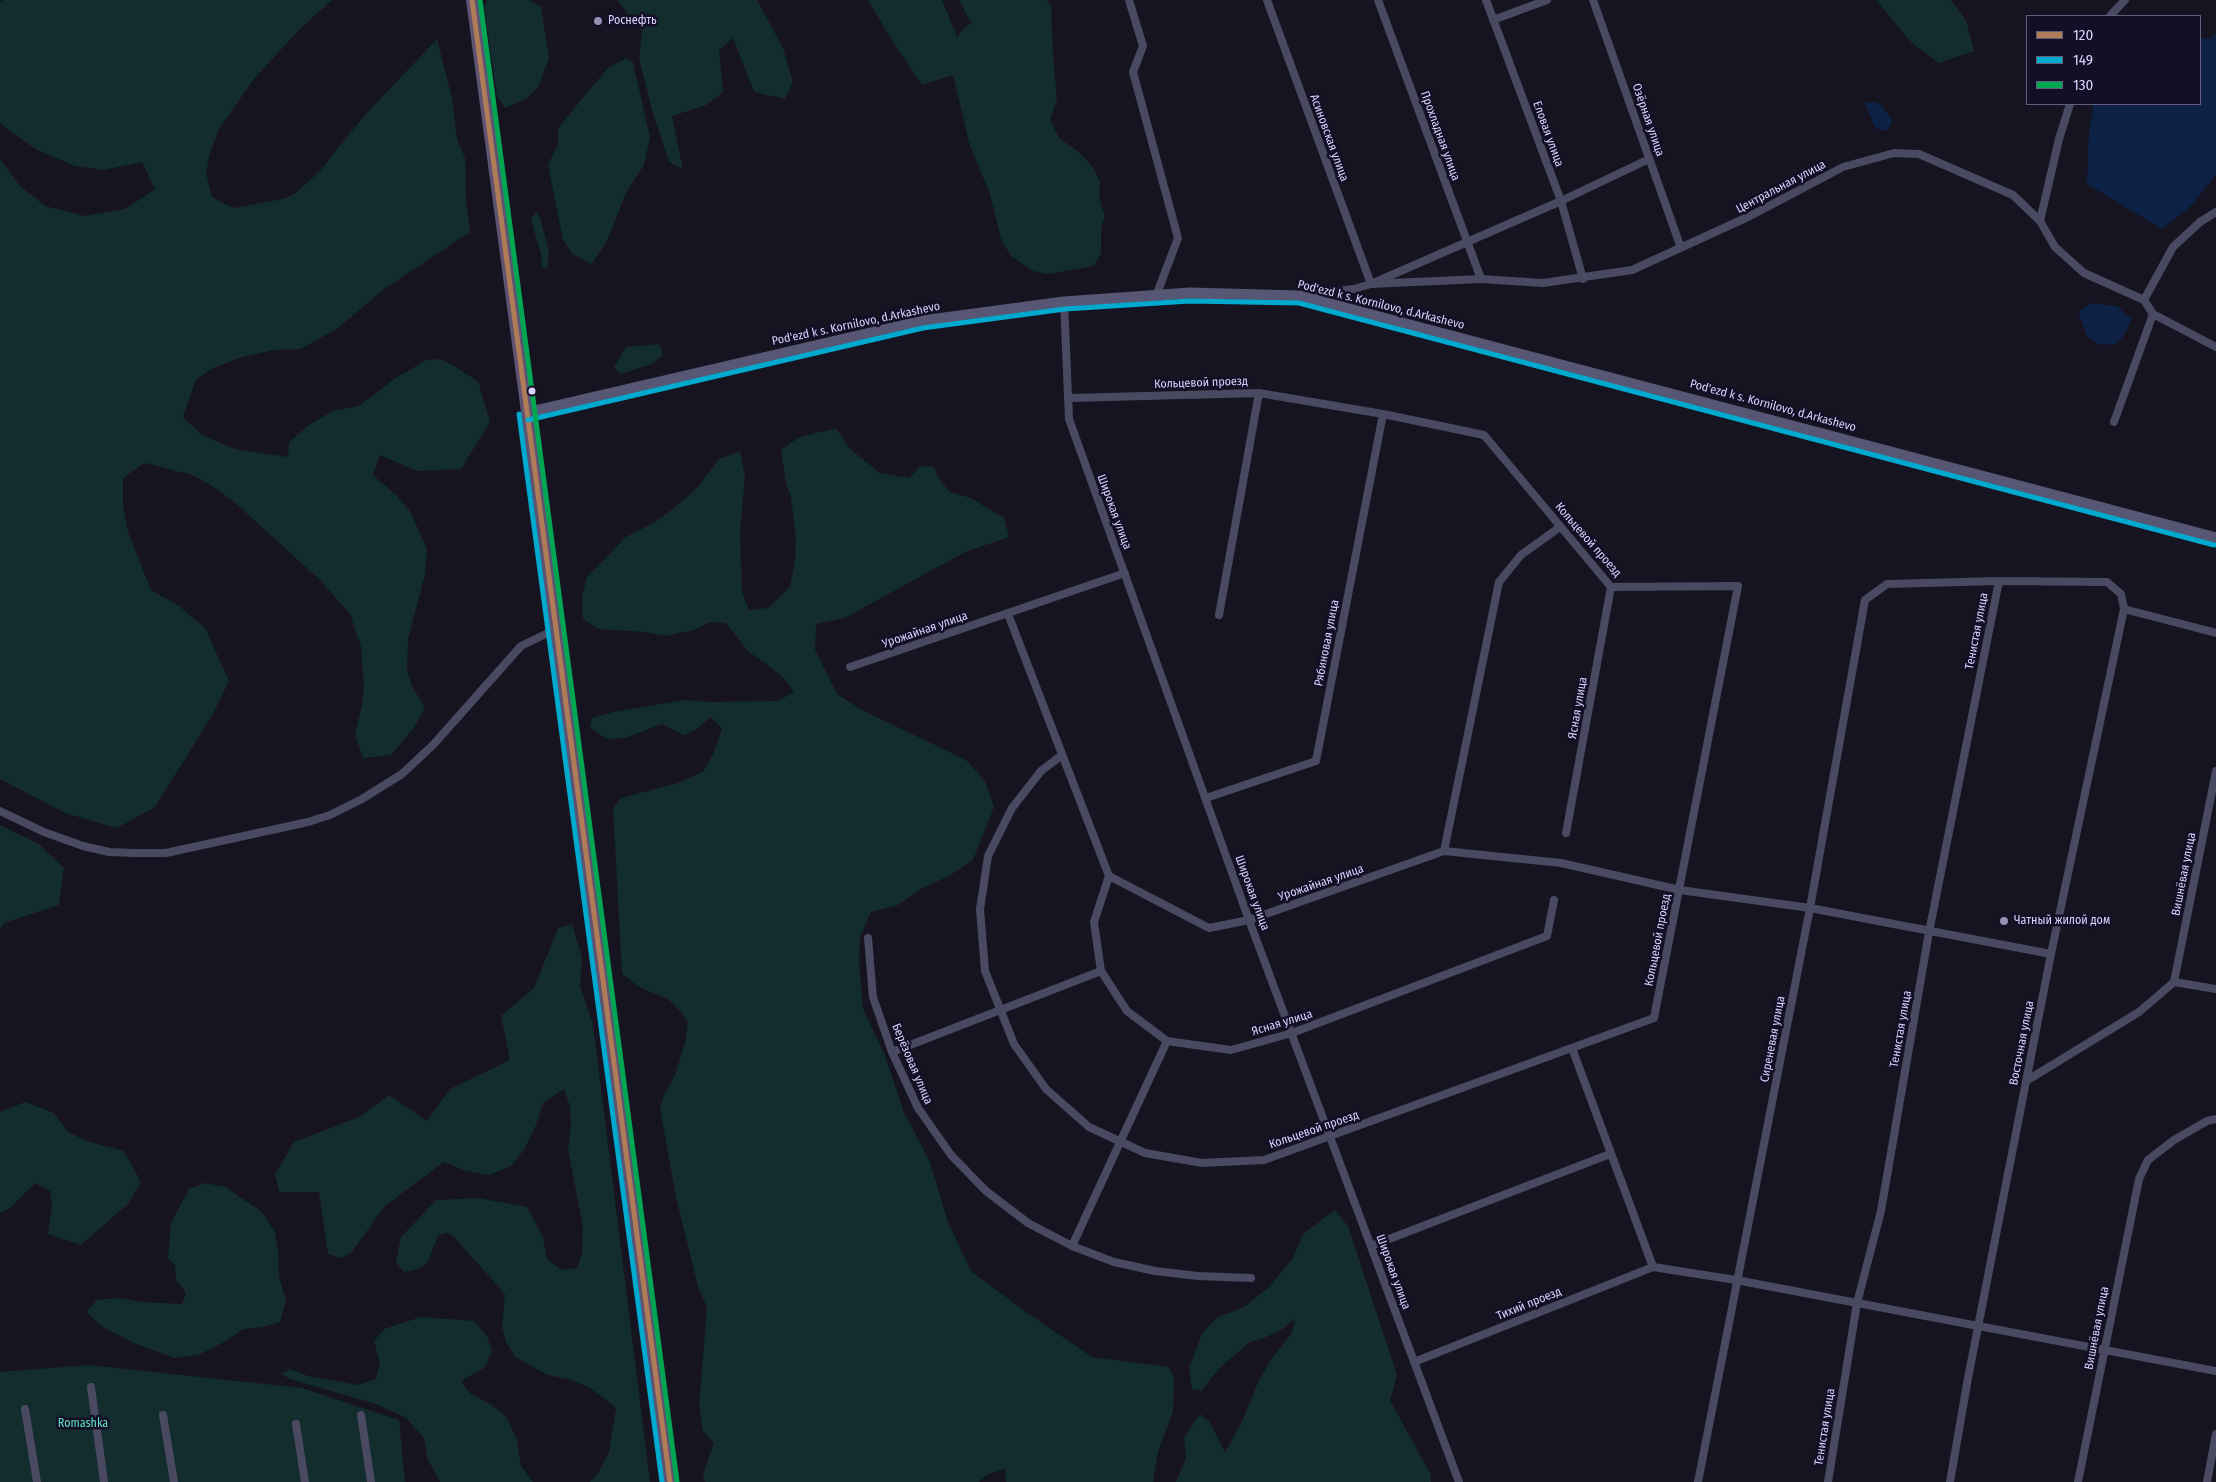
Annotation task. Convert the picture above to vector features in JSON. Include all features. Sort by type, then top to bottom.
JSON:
[{"type":"main road","points":[[472,0],[554,630],[670,1482]]},
{"type":"street","points":[[1130,0],[1143,46],[1133,72],[1178,238],[1156,296]]},
{"type":"street","name":"Асиновская улица","points":[[1267,0],[1371,284]]},
{"type":"street","name":"Прохладная улица","points":[[1378,0],[1481,279]]},
{"type":"street","name":"Еловая улица","points":[[1486,0],[1561,201],[1583,278]]},
{"type":"street","points":[[1493,20],[1547,0]]},
{"type":"street","name":"Озёрная улица","points":[[1593,0],[1681,248]]},
{"type":"street","points":[[2111,15],[2125,0]]},
{"type":"street","points":[[2040,221],[2059,139],[2070,105]]},
{"type":"street","name":"Центральная улица","points":[[1300,296],[1354,289],[1371,284],[1481,279],[1544,283],[1632,270],[1750,216],[1843,167],[1894,153],[1920,154],[2013,195],[2040,221],[2055,247],[2084,273],[2144,300]]},
{"type":"street","points":[[1371,284],[1650,160]]},
{"type":"street","points":[[2216,212],[2200,222],[2173,247],[2144,300],[2153,314],[2216,347]]},
{"type":"street","name":"Pod'ezd k s. Kornilovo, d.Arkashevo","points":[[526,413],[922,321],[1064,302],[1190,293],[1300,296],[2216,538]]},
{"type":"street","name":"Широкая улица","points":[[1064,302],[1069,419],[1249,920],[1459,1482]]},
{"type":"street","points":[[2114,422],[2153,314]]},
{"type":"street","points":[[1219,615],[1259,393]]},
{"type":"street","name":"Кольцевой проезд","points":[[1062,755],[1041,772],[1012,808],[988,856],[980,910],[985,971],[1014,1044],[1046,1089],[1089,1127],[1121,1142],[1145,1153],[1202,1163],[1264,1160],[1654,1018],[1738,586],[1611,587],[1484,434],[1383,414],[1259,393],[1069,398]]},
{"type":"street","name":"Рябиновая улица","points":[[1206,798],[1316,761],[1383,414]]},
{"type":"street","points":[[1560,527],[1521,555],[1499,582],[1444,851],[1561,863],[1680,890],[1810,908],[2051,954]]},
{"type":"street","name":"Урожайная улица","points":[[850,667],[1125,573]]},
{"type":"street","points":[[1999,581],[2107,582],[2121,594],[2124,609],[2216,633]]},
{"type":"street","name":"Сиреневая улица","points":[[1698,1482],[1810,908],[1865,600],[1888,584],[1999,581]]},
{"type":"street","name":"Тенистая улица","points":[[1828,1482],[1858,1302],[1881,1211],[1929,932],[1999,581]]},
{"type":"street","name":"Ясная улица","points":[[1566,833],[1611,587]]},
{"type":"street","name":"Восточная улица","points":[[1950,1482],[2051,954],[2124,609]]},
{"type":"street","points":[[1008,614],[1110,876]]},
{"type":"street","points":[[0,811],[44,832],[83,846],[109,852],[133,854],[166,853],[308,822],[330,815],[362,799],[402,774],[433,745],[521,646],[554,630]]},
{"type":"street","name":"Вишнёвая улица","points":[[2174,982],[2216,772]]},
{"type":"street","name":"Урожайная улица","points":[[1110,876],[1209,928],[1249,920],[1444,851]]},
{"type":"street","name":"Ясная улица","points":[[1110,876],[1094,922],[1101,971],[1127,1011],[1167,1041],[1231,1050],[1292,1033],[1547,936],[1554,900]]},
{"type":"street","name":"Берёзовая улица","points":[[868,938],[873,997],[892,1052],[918,1108],[950,1155],[986,1191],[1028,1224],[1072,1246],[1114,1262],[1155,1271],[1198,1276],[1251,1278]]},
{"type":"street","points":[[892,1052],[1101,971]]},
{"type":"street","points":[[2026,1081],[2139,1012],[2174,982],[2216,989]]},
{"type":"street","points":[[1072,1246],[1167,1041]]},
{"type":"street","points":[[1572,1048],[1652,1266],[1858,1302],[1979,1327],[2216,1371]]},
{"type":"street","name":"Вишнёвая улица","points":[[2078,1482],[2139,1179],[2148,1160],[2174,1140],[2207,1121],[2216,1119]]},
{"type":"street","points":[[1371,1246],[1610,1154]]},
{"type":"street","name":"Тихий проезд","points":[[1414,1362],[1652,1266]]},
{"type":"street","points":[[91,1388],[104,1482]]},
{"type":"street","points":[[25,1409],[37,1482]]},
{"type":"street","points":[[163,1415],[174,1482]]},
{"type":"street","points":[[360,1415],[371,1482]]},
{"type":"street","points":[[296,1424],[305,1482]]},
{"type":"street","points":[[2207,1482],[2216,1434]]},
{"type":"green space","points":[[4,0],[332,0],[300,29],[254,79],[219,129],[209,156],[206,174],[212,197],[233,208],[283,199],[294,194],[319,172],[363,117],[437,39],[452,98],[457,139],[465,158],[466,201],[470,232],[383,290],[338,328],[301,349],[274,350],[242,357],[211,369],[196,379],[183,417],[202,435],[235,449],[288,457],[289,442],[308,426],[332,411],[359,406],[393,380],[426,360],[442,359],[478,381],[490,422],[461,469],[417,471],[380,455],[373,475],[396,495],[410,511],[427,549],[425,574],[408,639],[407,671],[413,688],[425,707],[414,728],[391,755],[363,758],[355,734],[364,688],[361,647],[350,614],[320,580],[232,500],[211,485],[192,475],[145,463],[123,478],[123,505],[128,532],[151,590],[179,606],[205,628],[229,681],[213,714],[155,807],[117,828],[65,813],[0,779],[0,159],[20,186],[45,206],[85,216],[125,209],[155,189],[142,162],[104,170],[75,166],[37,150],[2,125],[0,122],[0,2]]},
{"type":"green space","points":[[487,0],[529,0],[541,7],[549,58],[538,87],[526,99],[505,108],[497,96],[484,7]]},
{"type":"green space","points":[[617,0],[757,0],[783,48],[793,82],[785,99],[754,92],[733,38],[719,50],[723,92],[706,105],[672,116],[683,169],[669,162],[652,110],[639,59],[642,31]]},
{"type":"green space","points":[[868,0],[942,0],[957,37],[971,23],[959,0],[1046,0],[1051,4],[1057,99],[1050,120],[1059,138],[1080,153],[1094,169],[1100,182],[1099,197],[1105,216],[1101,228],[1101,253],[1094,266],[1048,274],[1033,271],[1012,257],[1002,242],[990,194],[970,146],[953,75],[922,85]]},
{"type":"green space","points":[[1876,0],[1951,0],[1966,20],[1974,51],[1939,63],[1911,42]]},
{"type":"green space","points":[[626,58],[633,63],[650,137],[644,165],[626,193],[607,241],[592,264],[572,254],[563,240],[548,165],[558,144],[558,128],[607,69]]},
{"type":"green space","points":[[536,212],[540,217],[549,252],[547,269],[542,267],[541,254],[531,220]]},
{"type":"green space","points":[[659,344],[663,355],[652,364],[621,374],[614,367],[626,347]]},
{"type":"green space","points":[[836,428],[849,448],[880,473],[909,478],[921,466],[934,467],[938,478],[950,492],[971,498],[1004,518],[1009,537],[965,552],[845,618],[816,624],[815,650],[837,694],[860,709],[966,760],[985,781],[994,807],[973,860],[949,876],[921,889],[898,905],[871,912],[860,938],[859,963],[863,1009],[884,1053],[904,1112],[930,1162],[948,1222],[971,1271],[1026,1312],[1092,1357],[1169,1367],[1174,1379],[1173,1412],[1158,1452],[1153,1482],[1006,1482],[1005,1469],[988,1474],[979,1482],[705,1482],[703,1474],[714,1443],[703,1431],[699,1405],[707,1307],[698,1287],[676,1197],[660,1108],[665,1093],[675,1075],[685,1043],[688,1022],[668,999],[641,988],[622,974],[613,808],[621,798],[678,783],[703,772],[713,754],[722,729],[711,717],[697,729],[684,735],[662,724],[625,738],[607,739],[590,728],[592,718],[613,712],[685,700],[710,702],[778,701],[794,692],[783,677],[748,651],[726,623],[711,622],[693,630],[667,636],[645,632],[599,629],[583,619],[582,597],[587,577],[626,537],[657,521],[679,504],[698,487],[719,459],[740,451],[745,477],[740,533],[742,592],[749,610],[768,608],[790,587],[795,560],[796,540],[791,497],[786,483],[781,450],[800,437]]},
{"type":"green space","points":[[0,825],[39,844],[64,868],[59,905],[4,923],[0,929]]},
{"type":"green space","points":[[572,924],[582,958],[580,986],[593,1024],[650,1482],[590,1482],[597,1475],[609,1452],[616,1408],[589,1387],[568,1379],[548,1375],[515,1357],[506,1342],[502,1327],[505,1294],[453,1236],[446,1233],[438,1236],[428,1261],[421,1268],[404,1272],[396,1262],[401,1237],[436,1200],[479,1198],[527,1207],[543,1237],[547,1259],[562,1270],[577,1268],[582,1254],[583,1227],[568,1150],[571,1124],[570,1106],[564,1089],[543,1103],[536,1125],[524,1150],[511,1166],[489,1175],[466,1171],[444,1162],[385,1206],[351,1253],[341,1258],[328,1254],[319,1192],[279,1192],[275,1174],[294,1142],[359,1117],[389,1095],[427,1121],[450,1089],[510,1060],[501,1016],[534,988],[558,928]]},
{"type":"green space","points":[[25,1102],[54,1113],[67,1131],[86,1141],[124,1151],[141,1182],[128,1204],[81,1245],[48,1234],[52,1205],[50,1191],[35,1183],[10,1208],[0,1213],[0,1112]]},
{"type":"green space","points":[[205,1183],[225,1187],[262,1212],[275,1232],[279,1277],[286,1300],[280,1322],[263,1327],[243,1329],[224,1342],[198,1355],[174,1358],[134,1343],[103,1327],[86,1312],[97,1300],[120,1298],[141,1302],[182,1304],[186,1293],[176,1280],[175,1265],[168,1258],[171,1223],[189,1189]]},
{"type":"green space","points":[[1335,1210],[1348,1226],[1397,1375],[1390,1400],[1431,1475],[1431,1482],[1176,1482],[1186,1458],[1184,1437],[1200,1414],[1209,1421],[1225,1452],[1241,1424],[1259,1380],[1272,1358],[1292,1333],[1295,1318],[1284,1328],[1264,1338],[1250,1342],[1223,1365],[1202,1391],[1192,1389],[1189,1368],[1202,1334],[1216,1318],[1244,1307],[1269,1287],[1292,1259],[1304,1233]]},
{"type":"green space","points":[[421,1317],[474,1321],[487,1336],[492,1352],[484,1368],[461,1381],[471,1394],[492,1405],[507,1418],[517,1440],[521,1466],[533,1482],[440,1482],[428,1460],[424,1438],[406,1418],[376,1404],[290,1379],[281,1374],[290,1369],[308,1376],[358,1385],[376,1379],[380,1363],[374,1341],[384,1329]]},
{"type":"green space","name":"Romashka","points":[[89,1365],[302,1388],[399,1420],[405,1482],[0,1482],[0,1372]]},
{"type":"water","points":[[2216,33],[2216,174],[2191,206],[2162,229],[2087,184],[2089,130],[2094,105],[2201,105],[2201,38],[2211,39]]},
{"type":"water","points":[[1874,102],[1881,105],[1892,121],[1888,129],[1883,131],[1875,128],[1865,103]]},
{"type":"water","points":[[2091,303],[2117,306],[2131,319],[2126,332],[2117,344],[2102,345],[2088,338],[2078,312]]},
{"type":"transit line","name":"120","points":[[472,0],[670,1482]]},
{"type":"transit line","name":"130","points":[[480,0],[677,1481]]},
{"type":"transit line","name":"149","points":[[528,420],[923,328],[1065,309],[1190,301],[1299,303],[2214,545]]},
{"type":"transit line","name":"149","points":[[519,414],[662,1482]]},
{"type":"place","name":"Роснефть","points":[[598,21]]},
{"type":"place","name":"Чатный жилой дом","points":[[2004,921]]}]
